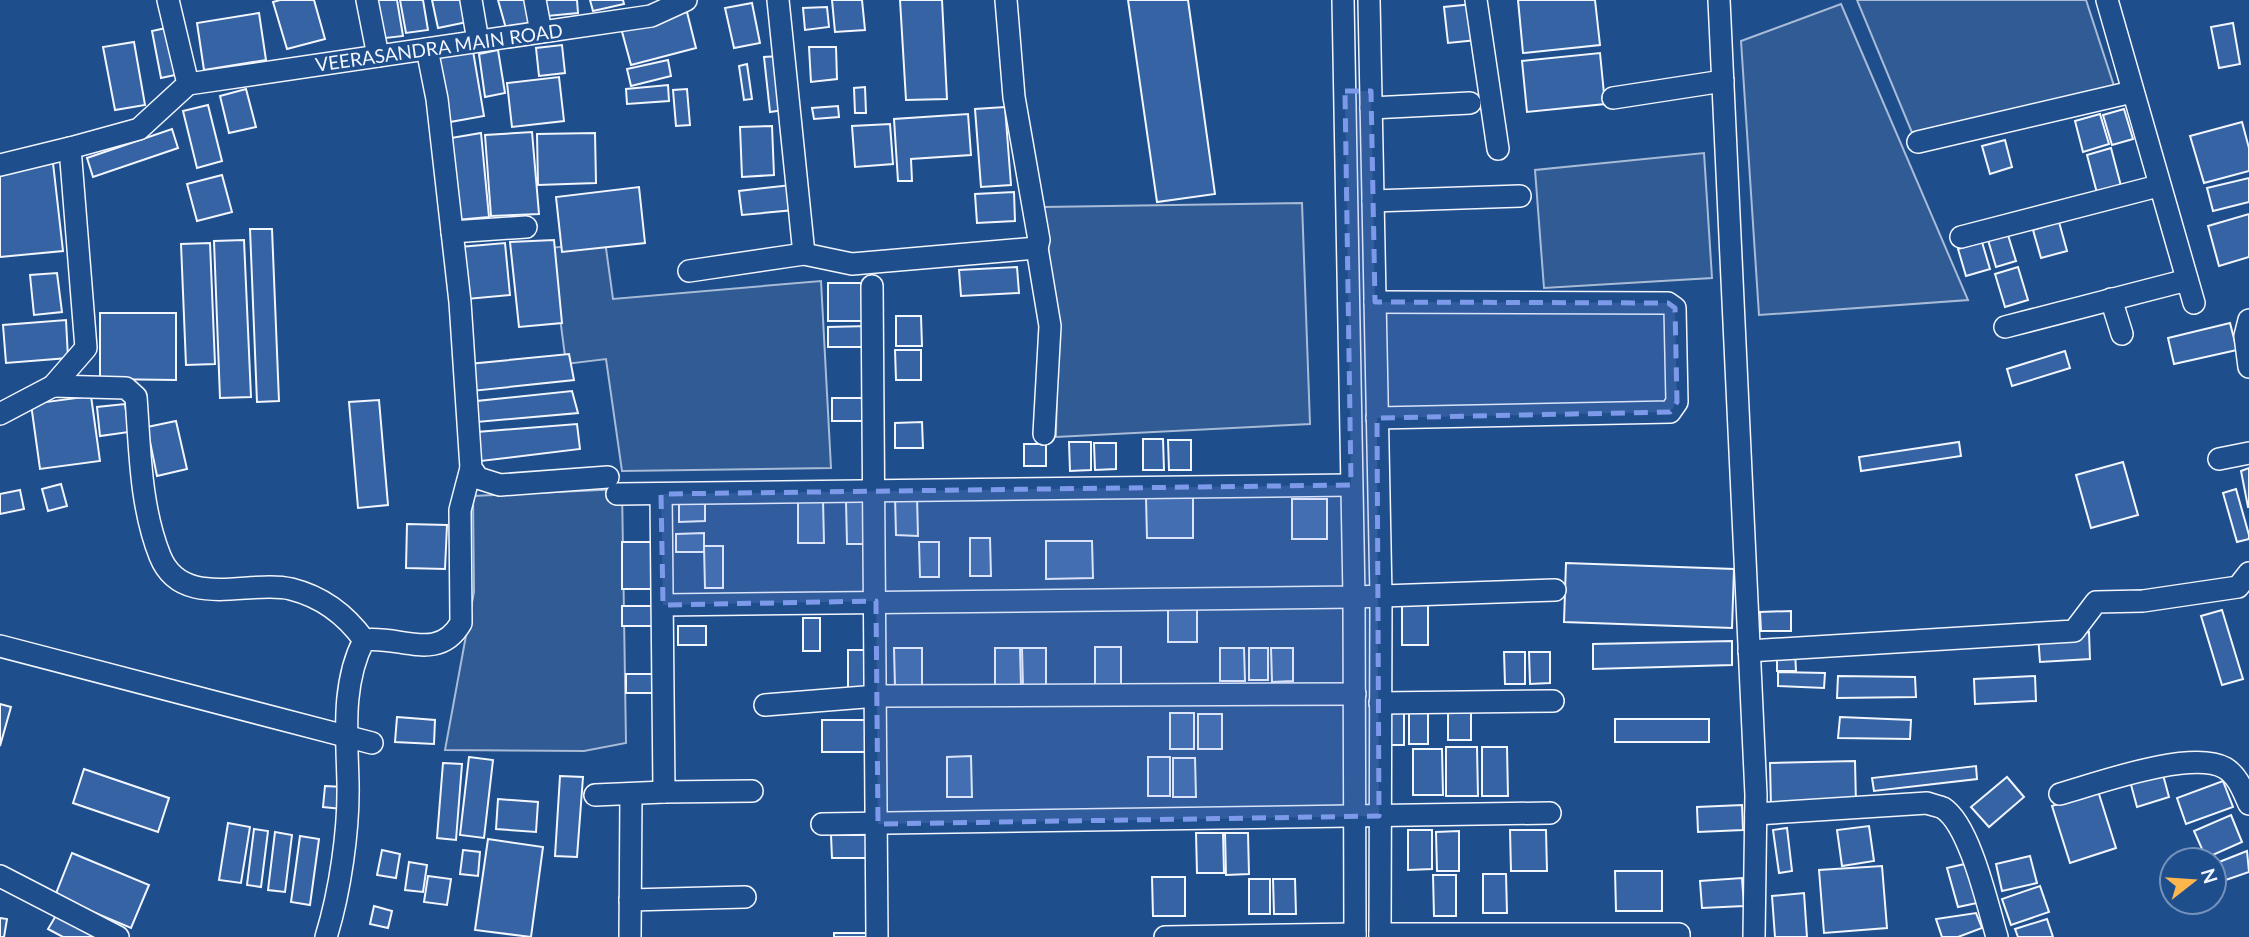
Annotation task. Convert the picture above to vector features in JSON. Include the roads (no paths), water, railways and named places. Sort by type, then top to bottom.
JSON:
[{"type":"street","points":[[0,165],[139,129],[188,84],[168,0]]},
{"type":"street","points":[[367,0],[377,56]]},
{"type":"street","points":[[471,0],[478,41]]},
{"type":"street","points":[[535,0],[541,32]]},
{"type":"street","name":"VEERASANDRA MAIN ROAD","points":[[188,84],[652,16],[686,0]]},
{"type":"street","points":[[778,0],[804,254]]},
{"type":"street","points":[[1006,0],[1014,97],[1039,240],[1037,248],[1050,326],[1044,434]]},
{"type":"street","points":[[1165,937],[1355,936],[1354,597],[1343,0]]},
{"type":"street","points":[[1369,0],[1381,596],[1380,936],[1679,934],[1679,937]]},
{"type":"street","points":[[1476,0],[1498,149]]},
{"type":"street","points":[[1719,0],[1756,814],[1754,937]]},
{"type":"street","points":[[2106,0],[2194,303]]},
{"type":"street","points":[[364,640],[382,638],[428,647],[453,637],[461,623],[460,510],[471,468],[460,302],[437,99],[426,49]]},
{"type":"street","points":[[1613,98],[1723,81]]},
{"type":"street","points":[[1345,91],[1371,100],[1470,103]]},
{"type":"street","points":[[1918,142],[2132,92]]},
{"type":"street","points":[[0,414],[53,386],[86,348],[70,148]]},
{"type":"street","points":[[1961,237],[2158,186]]},
{"type":"street","points":[[1373,201],[1520,196]]},
{"type":"street","points":[[452,232],[526,227]]},
{"type":"street","points":[[689,271],[804,254],[852,264],[1037,248]]},
{"type":"street","points":[[2005,327],[2187,280]]},
{"type":"street","points":[[873,286],[877,937]]},
{"type":"street","points":[[2111,299],[2122,334]]},
{"type":"street","points":[[1375,302],[1668,303],[1675,308],[1677,402],[1670,412],[1377,418]]},
{"type":"street","points":[[2249,320],[2245,336],[2249,367]]},
{"type":"street","points":[[53,386],[126,388],[136,397],[146,504],[160,558],[180,581],[203,588],[290,588],[327,603],[348,619],[364,640]]},
{"type":"street","points":[[2219,459],[2249,453]]},
{"type":"street","points":[[471,468],[478,478],[500,485],[612,485],[661,494],[1351,485]]},
{"type":"street","points":[[661,494],[664,792]]},
{"type":"street","points":[[1749,651],[2074,631],[2096,601],[2143,601],[2238,587],[2249,573]]},
{"type":"street","points":[[663,605],[1354,597],[1555,590]]},
{"type":"street","points":[[326,937],[337,899],[348,785],[344,736],[355,658],[364,640]]},
{"type":"street","points":[[0,646],[372,743]]},
{"type":"street","points":[[765,705],[877,696],[1355,694]]},
{"type":"street","points":[[1380,703],[1553,701]]},
{"type":"street","points":[[2060,794],[2160,766],[2202,763],[2224,768],[2238,782],[2249,804]]},
{"type":"street","points":[[595,795],[752,791]]},
{"type":"street","points":[[630,937],[631,794]]},
{"type":"street","points":[[1756,814],[1927,803],[1943,808],[1957,824],[1974,861],[1997,937]]},
{"type":"street","points":[[822,824],[1550,813]]},
{"type":"street","points":[[0,876],[118,937]]},
{"type":"street","points":[[630,900],[745,897]]}]
